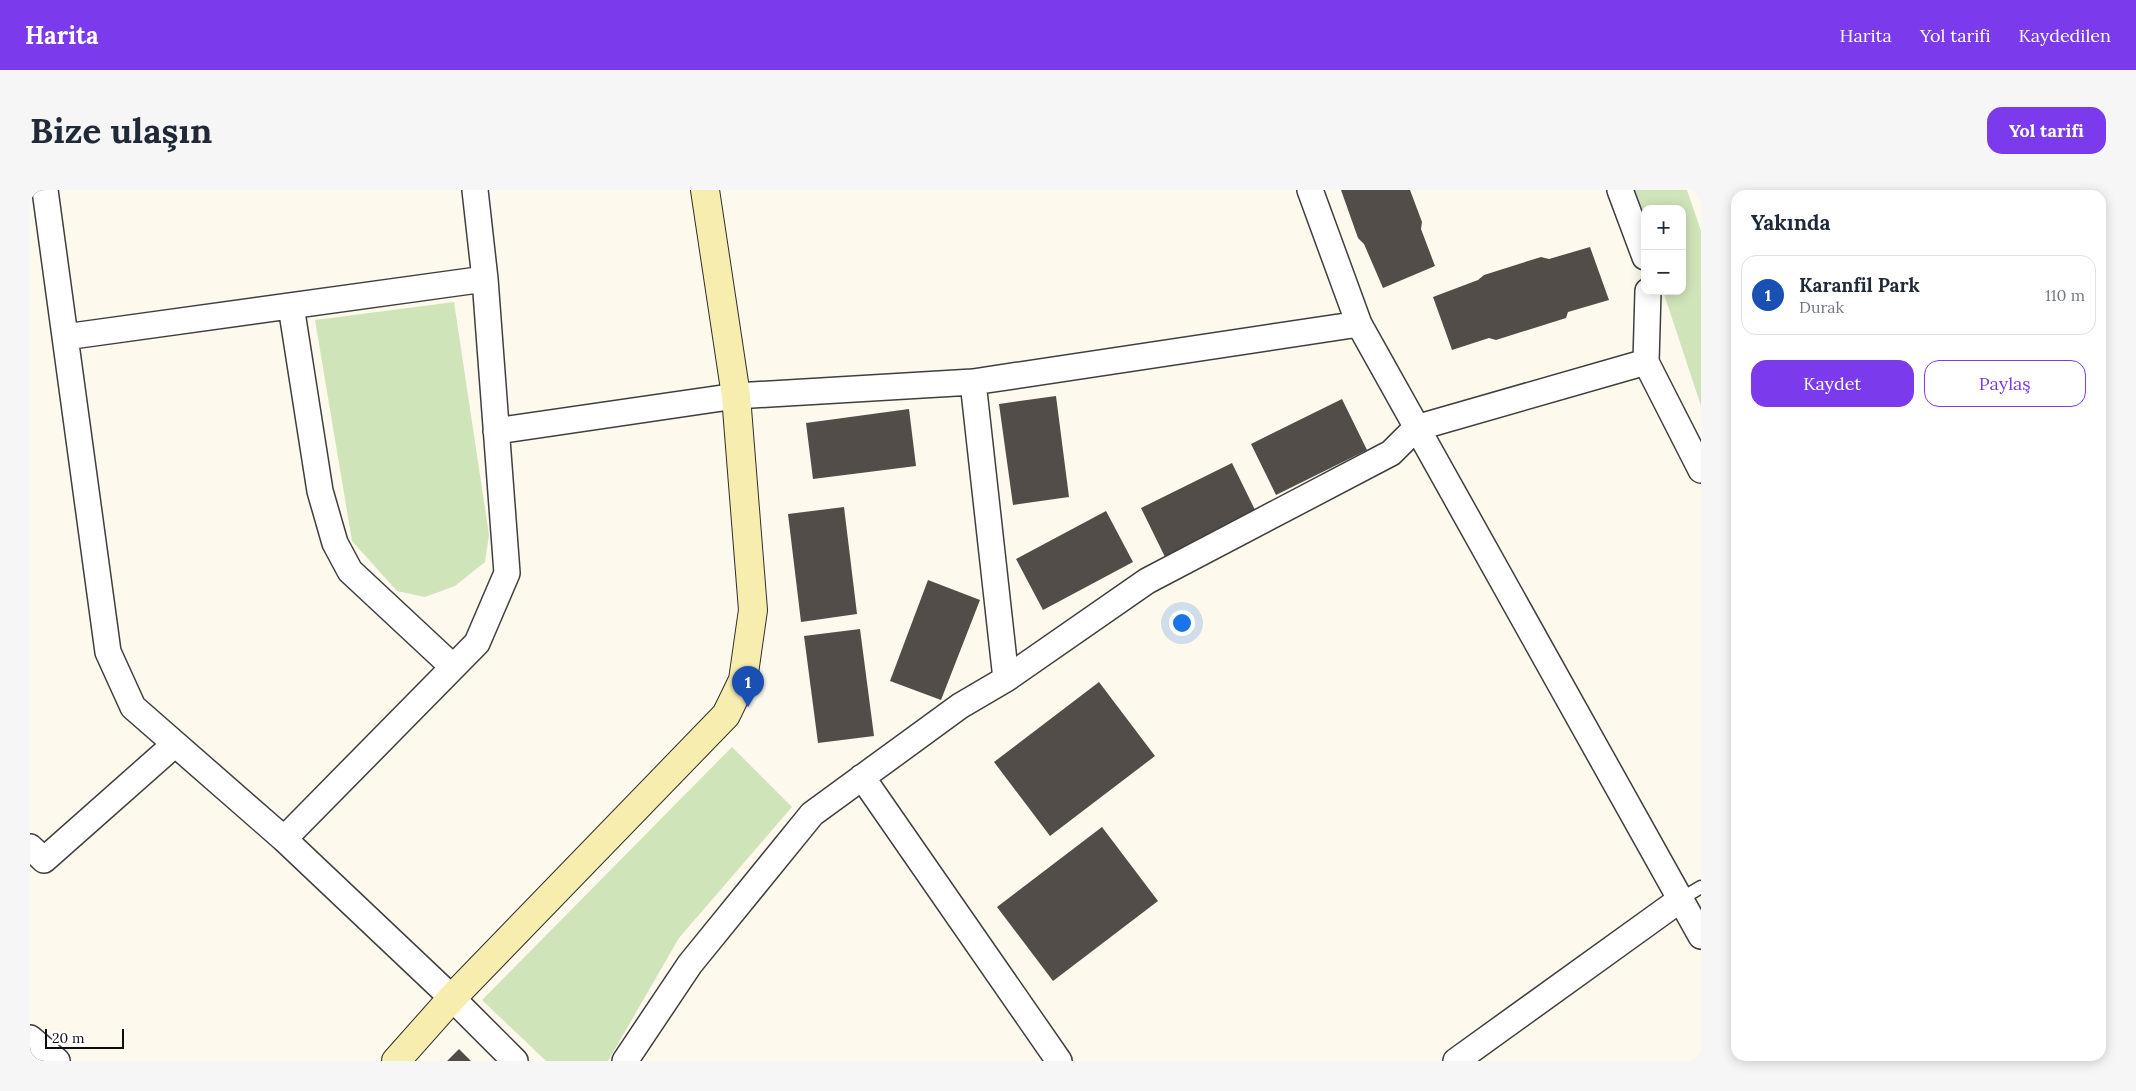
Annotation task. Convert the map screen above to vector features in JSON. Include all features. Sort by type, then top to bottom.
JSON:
[{"type":"street","points":[[45,190],[108,652],[133,707],[284,839],[516,1061]]},
{"type":"street","points":[[284,839],[477,643],[507,573],[485,279],[475,190]]},
{"type":"street","points":[[396,1061],[452,998],[726,716],[743,680],[754,610],[736,396],[705,190]]},
{"type":"street","points":[[1310,190],[1359,324],[1416,428],[1691,893],[1701,936]]},
{"type":"street","points":[[1620,190],[1642,250]]},
{"type":"street","points":[[65,337],[485,279]]},
{"type":"street","points":[[1648,295],[1646,362],[1701,470]]},
{"type":"street","points":[[291,306],[320,491],[335,542],[350,571],[453,667]]},
{"type":"street","points":[[496,431],[736,396],[973,382],[1359,324]]},
{"type":"street","points":[[625,1061],[690,964],[812,814],[960,706],[1006,679],[1147,581],[1392,453],[1416,428],[1646,362]]},
{"type":"street","points":[[973,382],[1006,679]]},
{"type":"street","points":[[30,847],[44,860],[175,744]]},
{"type":"street","points":[[862,777],[1059,1061]]},
{"type":"street","points":[[1456,1061],[1691,893]]},
{"type":"street","points":[[30,1038],[57,1061]]},
{"type":"green space","points":[[1629,190],[1687,190],[1701,231],[1701,406],[1664,295],[1686,295],[1686,205],[1641,205],[1641,225]]},
{"type":"green space","points":[[454,302],[489,535],[485,562],[455,586],[425,597],[397,591],[352,541],[315,320]]},
{"type":"green space","points":[[732,747],[792,807],[679,938],[608,1061],[546,1061],[482,1000]]},
{"type":"building","points":[[1341,190],[1410,190],[1422,222],[1421,229],[1435,266],[1383,288],[1364,244],[1358,238]]},
{"type":"building","points":[[1590,247],[1609,300],[1568,312],[1566,318],[1496,340],[1489,338],[1452,350],[1433,297],[1478,280],[1484,275],[1541,257],[1549,259]]},
{"type":"building","points":[[1056,396],[1069,497],[1013,505],[999,404]]},
{"type":"building","points":[[1342,399],[1367,450],[1276,495],[1251,444]]},
{"type":"building","points":[[909,409],[916,466],[813,479],[806,423]]},
{"type":"building","points":[[1232,463],[1257,514],[1166,559],[1141,508]]},
{"type":"building","points":[[844,507],[857,614],[801,622],[788,514]]},
{"type":"building","points":[[1106,511],[1133,562],[1043,610],[1016,559]]},
{"type":"building","points":[[928,580],[980,600],[941,700],[890,681]]},
{"type":"building","points":[[860,629],[874,736],[818,743],[804,636]]},
{"type":"building","points":[[1099,682],[1155,756],[1050,836],[994,762]]},
{"type":"building","points":[[1102,827],[1158,901],[1053,981],[997,907]]},
{"type":"building","points":[[459,1049],[471,1061],[447,1061]]},
{"type":"place","name":"Karanfil Park","points":[[748,707]]}]
